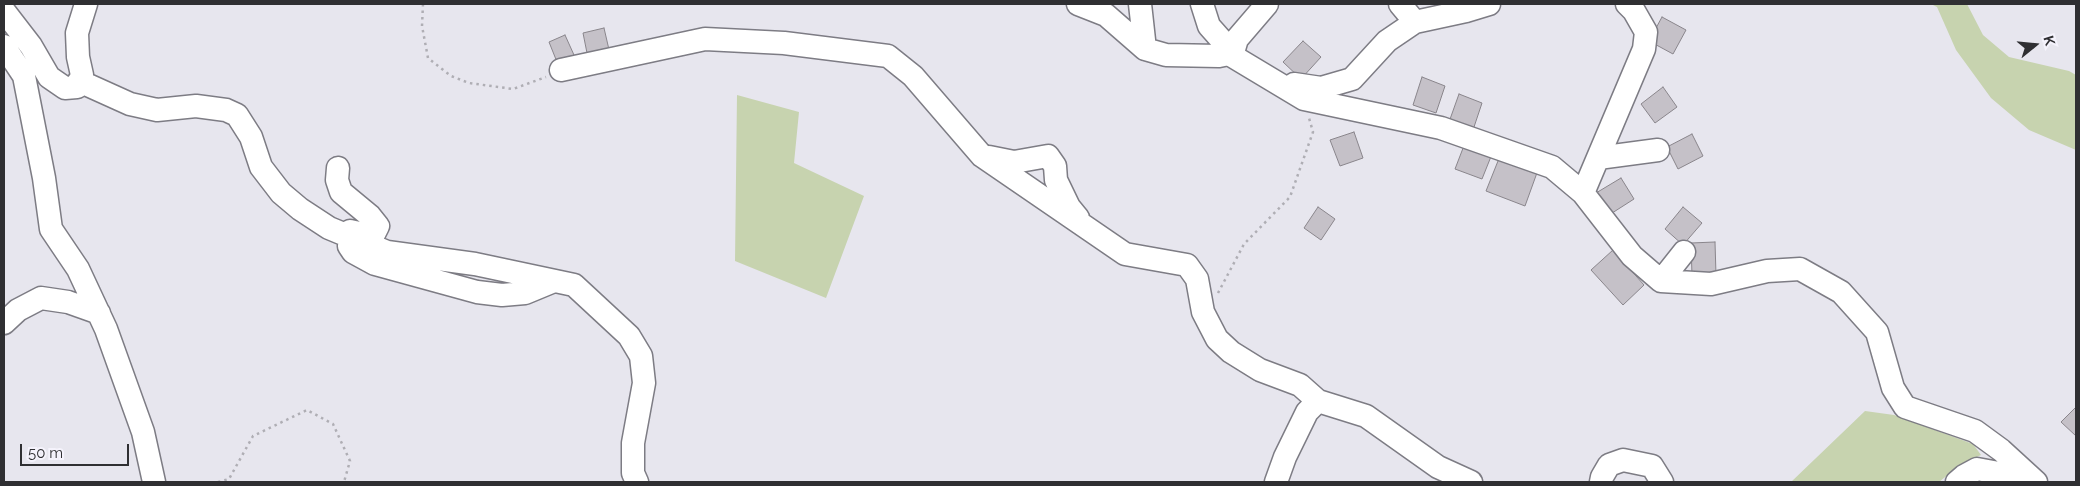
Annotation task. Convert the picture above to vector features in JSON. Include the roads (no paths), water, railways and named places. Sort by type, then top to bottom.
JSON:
[{"type":"street","points":[[4,11],[32,46],[49,77],[65,88],[76,87],[82,75],[78,57],[77,33],[86,4]]},
{"type":"street","points":[[1078,4],[1106,15],[1145,49],[1166,55],[1230,55]]},
{"type":"street","points":[[1140,4],[1145,49]]},
{"type":"street","points":[[1202,4],[1209,26],[1225,44],[1230,55],[1304,99],[1441,128],[1552,168],[1583,193],[1632,256],[1661,281],[1711,284],[1767,271],[1800,269],[1841,292],[1877,332],[1893,388],[1905,408],[1975,431],[2001,450],[2036,482]]},
{"type":"street","points":[[1230,55],[1237,39],[1267,4]]},
{"type":"street","points":[[1400,4],[1415,22]]},
{"type":"street","points":[[1272,81],[1321,88],[1352,79],[1387,41],[1415,22],[1489,4]]},
{"type":"street","points":[[1583,193],[1644,49],[1646,32],[1634,11],[1627,4]]},
{"type":"street","points":[[561,70],[705,39],[784,43],[888,56],[913,76],[982,156],[1124,254],[1188,265],[1197,278],[1203,312],[1217,339],[1232,352],[1260,370],[1300,385],[1318,401],[1366,416],[1438,467],[1471,482]]},
{"type":"street","points":[[4,46],[24,76],[44,178],[51,229],[78,270],[99,313],[143,432],[154,482]]},
{"type":"street","points":[[79,81],[130,104],[157,110],[196,106],[226,110],[237,115],[251,137],[261,166],[281,193],[300,209],[335,230],[387,252],[475,264],[574,286],[629,336],[641,356],[644,383],[634,430],[637,479]]},
{"type":"street","points":[[1598,158],[1658,150]]},
{"type":"street","points":[[982,156],[1014,162],[1048,156],[1055,166],[1056,180],[1069,207],[1086,228]]},
{"type":"street","points":[[335,230],[373,236],[378,226],[370,216],[341,192],[337,180],[338,168]]},
{"type":"street","points":[[1661,281],[1684,252]]},
{"type":"street","points":[[4,323],[18,310],[41,298],[68,302],[99,313]]},
{"type":"street","points":[[1276,482],[1285,457],[1307,412],[1318,401]]},
{"type":"street","points":[[1601,482],[1609,465],[1623,460],[1652,466],[1662,482]]},
{"type":"street","points":[[1956,482],[1977,469],[2004,474],[2029,482]]}]
